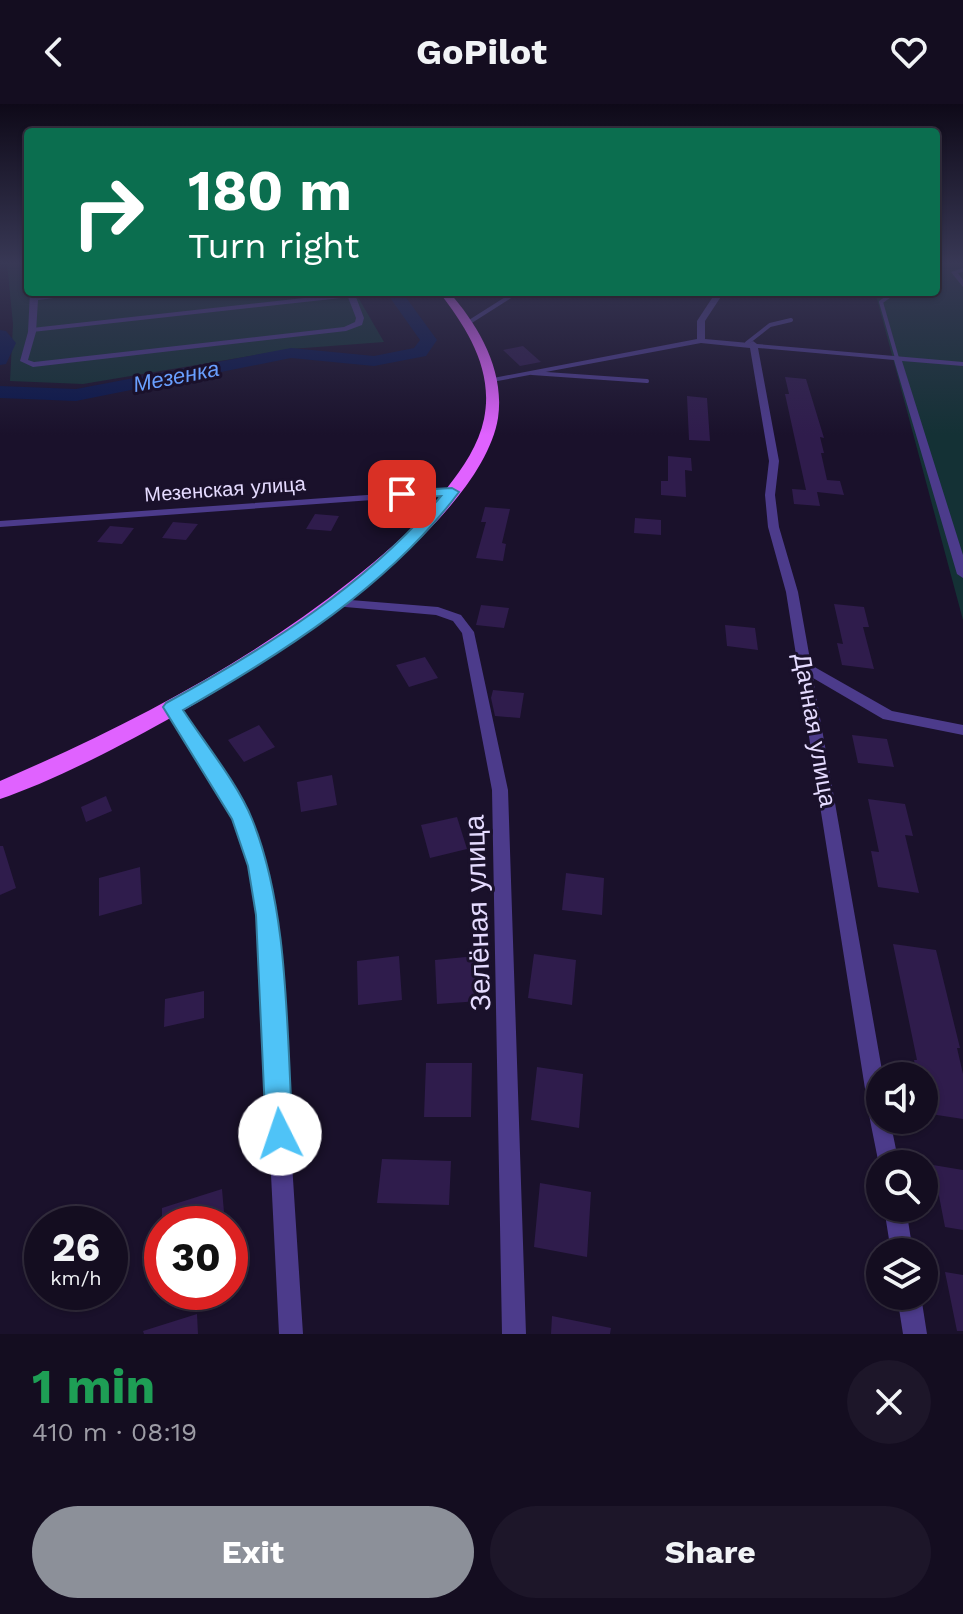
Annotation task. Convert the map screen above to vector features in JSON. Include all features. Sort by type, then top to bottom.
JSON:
[{"type":"main road","points":[[0,790],[73,759],[225,678],[338,603],[418,533],[452,492],[485,436],[491,418],[492,379],[466,320]]},
{"type":"street","points":[[33,320],[24,361],[33,365],[346,329],[360,320]]},
{"type":"street","points":[[701,320],[701,341]]},
{"type":"street","points":[[492,379],[701,341],[963,364]]},
{"type":"street","name":"Дачная улица","points":[[750,343],[774,461],[770,477],[773,535],[792,592],[870,1062]]},
{"type":"street","points":[[897,358],[954,534],[963,574]]},
{"type":"street","name":"Мезенская улица","points":[[0,524],[452,492]]},
{"type":"street","name":"Зелёная улица","points":[[338,603],[438,611],[457,618],[468,632],[500,790],[514,1334]]},
{"type":"street","points":[[804,667],[888,715],[963,730]]},
{"type":"street","points":[[172,707],[241,816],[259,866],[267,915],[291,1334]]},
{"type":"street","points":[[911,1310],[915,1334]]},
{"type":"lane","points":[[32,330],[117,320]]},
{"type":"lane","points":[[468,323],[472,320]]},
{"type":"lane","points":[[750,343],[770,325],[789,320]]},
{"type":"lane","points":[[886,320],[897,358]]},
{"type":"lane","points":[[526,372],[647,381]]},
{"type":"green space","points":[[13,320],[371,320],[384,342],[291,349],[83,384],[10,381]]},
{"type":"green space","points":[[883,320],[963,320],[963,620]]},
{"type":"building","points":[[523,346],[541,362],[520,366],[503,350]]},
{"type":"building","points":[[785,377],[806,379],[824,438],[820,437],[827,480],[840,481],[844,495],[817,492],[820,506],[794,504],[792,489],[806,490],[785,394],[789,394]]},
{"type":"building","points":[[687,396],[707,398],[710,441],[689,440]]},
{"type":"building","points":[[668,456],[691,458],[692,471],[685,470],[686,497],[661,495],[661,481],[668,481]]},
{"type":"building","points":[[485,507],[510,509],[502,543],[506,544],[503,561],[476,558],[486,522],[481,522]]},
{"type":"building","points":[[315,514],[339,516],[331,531],[306,529]]},
{"type":"building","points":[[635,518],[661,520],[661,535],[634,533]]},
{"type":"building","points":[[173,522],[198,524],[186,540],[162,538]]},
{"type":"building","points":[[110,526],[134,528],[122,544],[97,542]]},
{"type":"building","points":[[834,604],[864,607],[869,627],[863,627],[874,669],[842,665],[837,643],[843,644]]},
{"type":"building","points":[[481,605],[509,608],[504,628],[476,625]]},
{"type":"building","points":[[725,625],[755,628],[758,650],[727,646]]},
{"type":"building","points":[[425,657],[438,678],[409,687],[396,665]]},
{"type":"building","points":[[493,690],[524,693],[520,718],[495,716],[491,698]]},
{"type":"building","points":[[259,725],[275,747],[244,762],[228,740]]},
{"type":"building","points":[[852,735],[887,739],[894,767],[858,763]]},
{"type":"building","points":[[332,775],[337,805],[301,812],[297,782]]},
{"type":"building","points":[[106,796],[112,811],[86,822],[81,807]]},
{"type":"building","points":[[868,799],[905,804],[913,836],[905,835],[919,893],[878,887],[871,851],[879,852]]},
{"type":"building","points":[[457,817],[467,849],[430,858],[421,825]]},
{"type":"building","points":[[0,846],[3,846],[16,888],[0,895]]},
{"type":"building","points":[[140,867],[142,904],[99,916],[99,878]]},
{"type":"building","points":[[566,873],[604,878],[602,915],[562,910]]},
{"type":"building","points":[[893,944],[936,950],[960,1048],[957,1048],[963,1074],[963,1119],[938,1115],[938,1062],[914,1062],[917,1060]]},
{"type":"building","points":[[534,954],[576,960],[572,1005],[528,998]]},
{"type":"building","points":[[399,956],[402,1000],[358,1005],[357,961]]},
{"type":"building","points":[[476,956],[480,1001],[437,1004],[435,960]]},
{"type":"building","points":[[204,991],[204,1018],[164,1027],[165,999]]},
{"type":"building","points":[[426,1063],[472,1063],[471,1117],[424,1117]]},
{"type":"building","points":[[537,1067],[583,1074],[579,1128],[531,1120]]},
{"type":"building","points":[[382,1159],[451,1161],[449,1205],[377,1203]]},
{"type":"building","points":[[938,1166],[963,1170],[963,1230],[945,1227],[938,1191]]},
{"type":"building","points":[[540,1183],[591,1192],[587,1257],[534,1247]]},
{"type":"building","points":[[222,1189],[223,1206],[168,1206]]},
{"type":"building","points":[[945,1272],[963,1275],[963,1331],[957,1331]]},
{"type":"building","points":[[197,1314],[198,1334],[144,1334],[143,1331]]},
{"type":"building","points":[[552,1316],[611,1328],[610,1334],[551,1334]]},
{"type":"waterway","name":"Мезенка","points":[[0,392],[76,395],[291,353],[374,361],[420,352],[429,340],[415,320]]},
{"type":"waterway","name":"Мезенка","points":[[0,335],[8,343],[0,360]]},
{"type":"route","points":[[280,1134],[267,915],[259,866],[241,816],[172,707],[225,678],[338,603],[418,533],[452,492],[402,494]]}]
